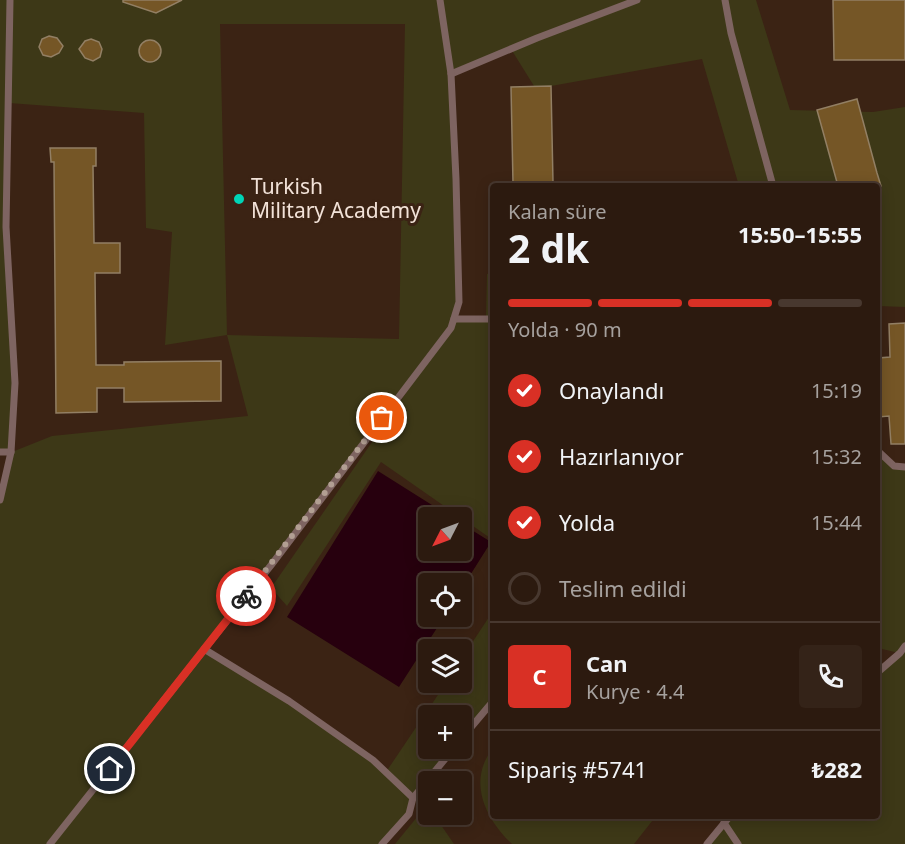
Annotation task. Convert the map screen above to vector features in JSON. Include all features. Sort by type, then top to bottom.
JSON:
[{"type":"lane","points":[[0,500],[11,452],[15,383],[6,227],[10,0]]},
{"type":"lane","points":[[51,844],[272,564],[451,328],[459,302],[451,74],[440,0]]},
{"type":"lane","points":[[451,74],[637,0]]},
{"type":"lane","points":[[725,0],[731,33],[772,183]]},
{"type":"lane","points":[[454,319],[490,319]]},
{"type":"lane","points":[[0,452],[11,452]]},
{"type":"lane","points":[[880,453],[894,466],[905,467]]},
{"type":"lane","points":[[880,670],[905,646]]},
{"type":"lane","points":[[204,649],[289,701],[373,760],[413,798]]},
{"type":"lane","points":[[472,726],[490,705]]},
{"type":"lane","points":[[382,844],[409,814],[413,798],[445,759]]},
{"type":"lane","points":[[707,844],[727,819]]},
{"type":"lane","points":[[724,823],[738,844]]},
{"type":"shaded area","points":[[0,0],[756,0],[790,110],[873,112],[905,107],[905,307],[880,306],[880,183],[738,183],[702,59],[551,86],[534,86],[511,49],[451,74],[459,302],[454,319],[486,318],[487,274],[490,274],[490,538],[472,525],[472,507],[446,507],[381,462],[287,606],[271,588],[451,328],[204,649],[289,701],[386,772],[418,725],[418,759],[446,759],[436,771],[418,771],[418,792],[413,798],[409,814],[382,844],[0,844],[0,500],[11,453],[0,452]],"holes":[[[220,24],[405,24],[399,339],[227,335]],[[9,103],[144,113],[146,228],[172,232],[165,345],[227,335],[248,416],[52,436],[12,452],[15,383],[6,227]]]},
{"type":"shaded area","points":[[880,453],[894,466],[905,467],[905,844],[707,844],[728,819],[880,819],[880,670],[899,653],[880,648]]},
{"type":"shaded area","points":[[378,471],[435,507],[418,507],[418,561],[472,561],[472,530],[490,541],[471,573],[418,573],[418,627],[438,627],[430,639],[418,639],[418,657],[399,687],[287,617]]},
{"type":"shaded area","points":[[490,616],[490,704],[472,726],[472,705],[431,705],[439,693],[472,693],[472,643]]},
{"type":"shaded area","points":[[490,753],[490,816],[480,786],[485,761]]},
{"type":"shaded area","points":[[418,816],[418,825],[441,825],[454,844],[395,844]]},
{"type":"shaded area","points":[[492,819],[654,819],[634,844],[512,844]]},
{"type":"building","points":[[123,0],[182,0],[156,13],[123,2]]},
{"type":"building","points":[[833,0],[905,0],[905,60],[834,60]]},
{"type":"building","points":[[49,36],[57,38],[63,46],[59,53],[51,57],[43,55],[39,47],[42,39]]},
{"type":"building","points":[[91,39],[99,42],[102,49],[100,57],[93,61],[85,58],[79,49],[85,41]]},
{"type":"building","points":[[150,40],[158,43],[161,51],[158,59],[150,62],[142,59],[139,51],[142,43]]},
{"type":"building","points":[[551,86],[553,182],[513,183],[511,87]]},
{"type":"building","points":[[857,99],[881,186],[880,183],[837,183],[817,110]]},
{"type":"building","points":[[50,148],[96,148],[96,166],[93,166],[94,243],[120,243],[120,273],[95,273],[96,365],[124,365],[124,362],[221,361],[221,401],[124,402],[124,388],[97,388],[97,412],[56,413],[54,162],[51,162]]},
{"type":"building","points":[[905,323],[905,444],[891,444],[889,416],[880,417],[880,358],[890,357],[889,324]]},
{"type":"way so far","points":[[246,596],[382,418]]},
{"type":"place","name":"Turkish Military Academy","points":[[239,199]]},
{"type":"route","points":[[110,769],[246,596]]}]
